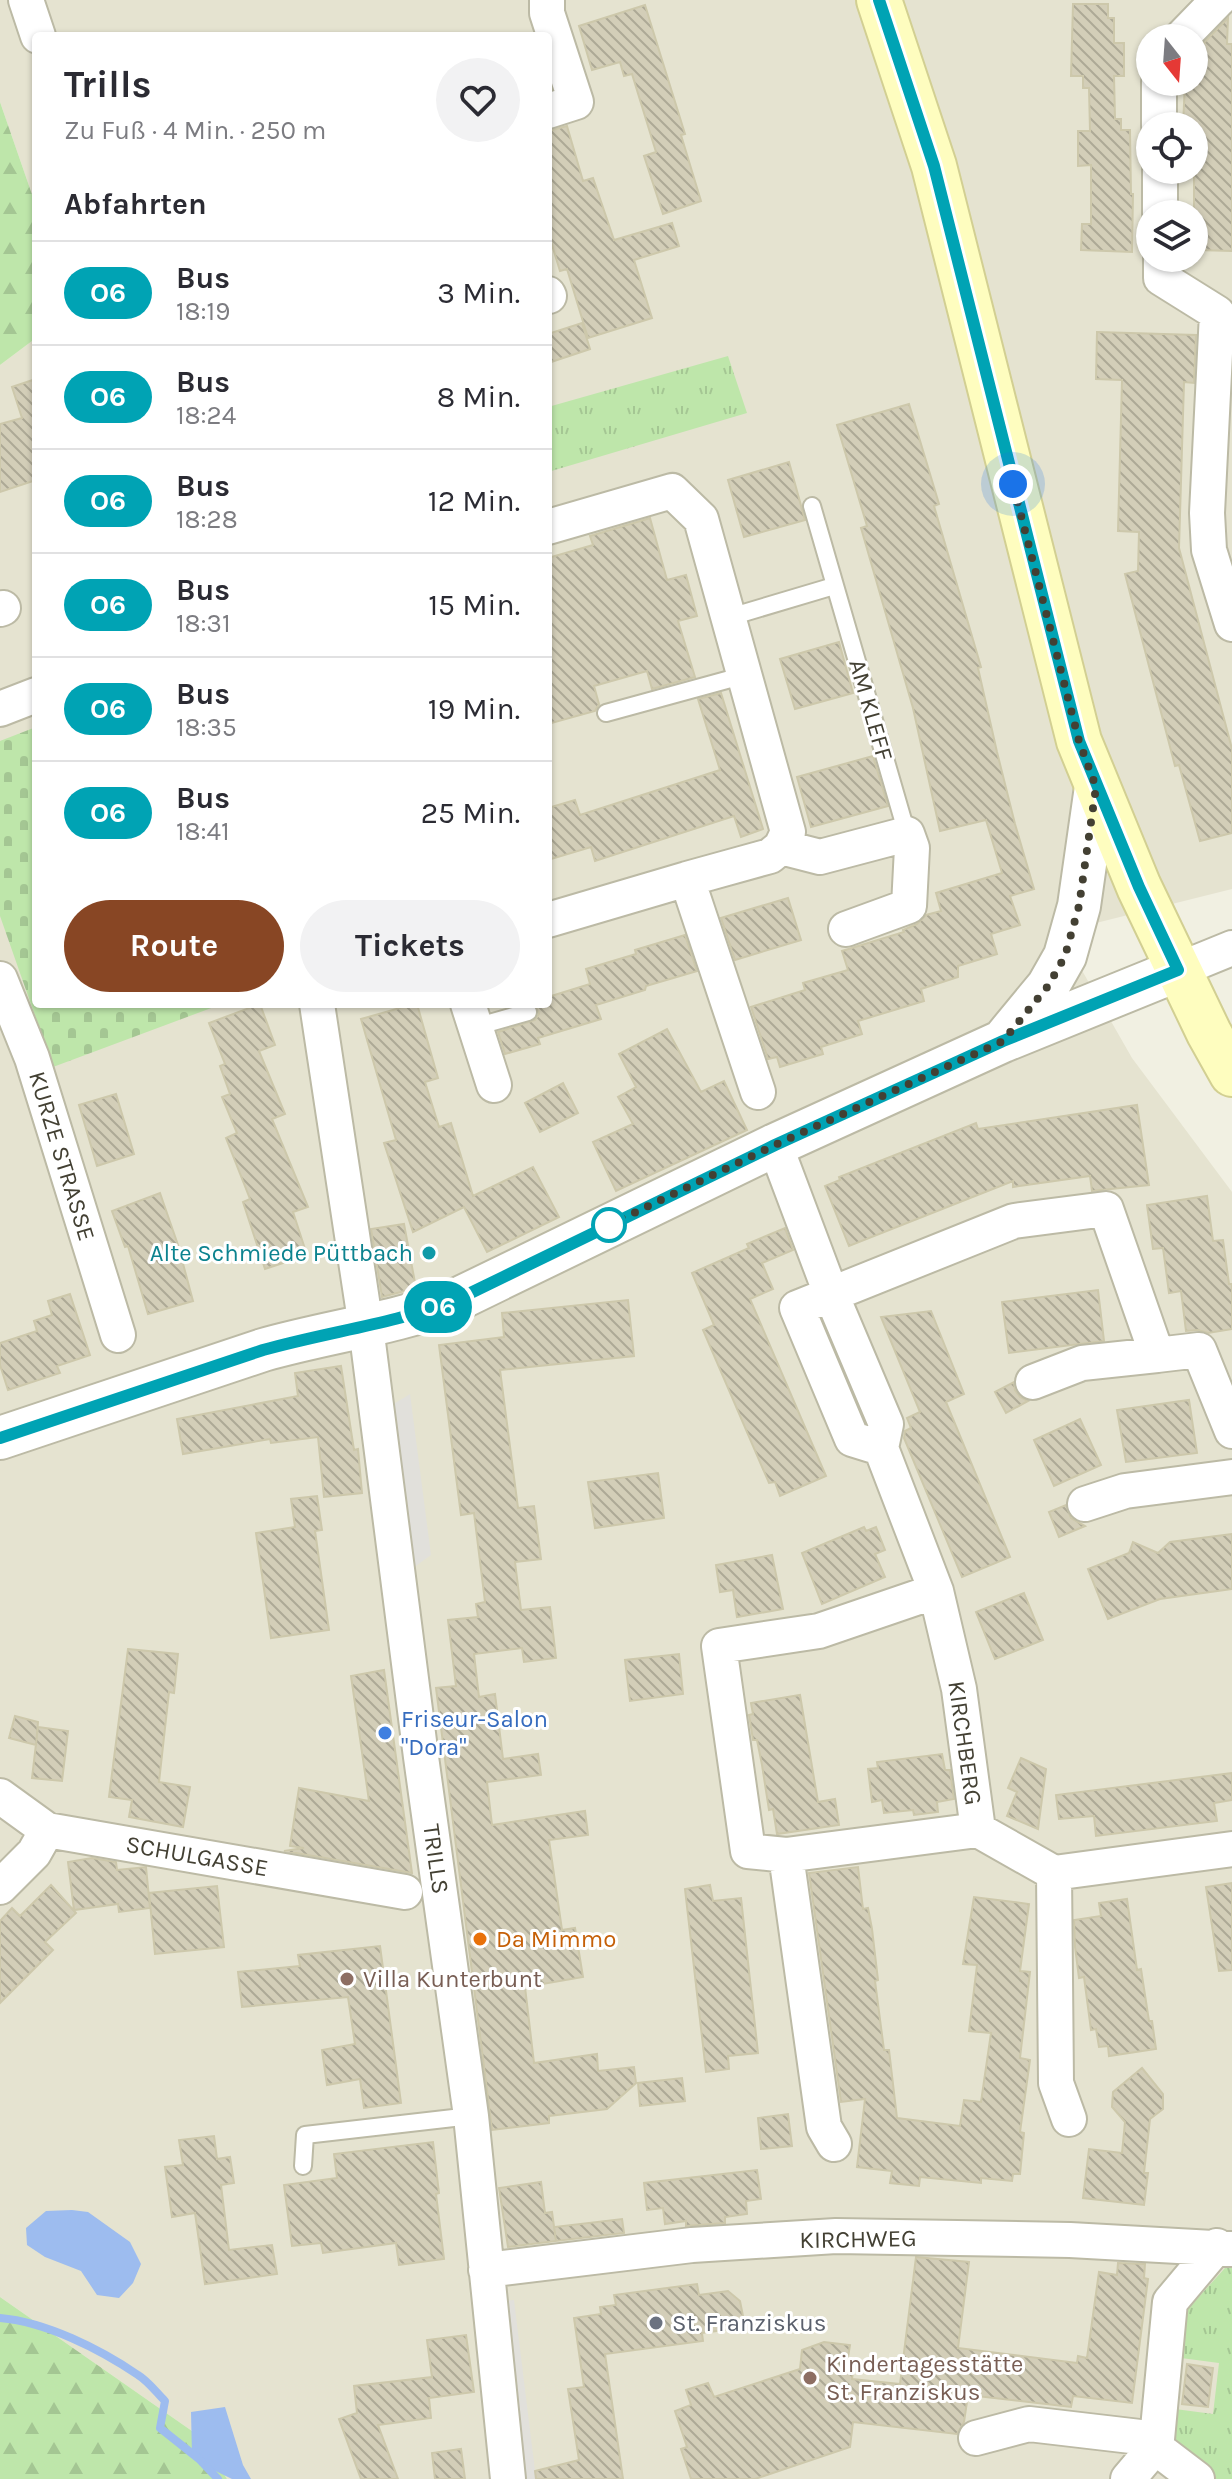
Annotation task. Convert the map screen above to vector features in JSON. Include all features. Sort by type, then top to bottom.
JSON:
[{"type":"main road","points":[[879,0],[934,166],[1079,741],[1139,887],[1232,1074]]},
{"type":"street","points":[[26,0],[37,32]]},
{"type":"street","points":[[547,0],[547,13],[576,102],[552,110]]},
{"type":"street","points":[[1195,24],[1218,0]]},
{"type":"street","points":[[1161,272],[1161,278],[1217,313],[1220,514],[1209,550],[1232,624]]},
{"type":"street","points":[[552,526],[672,491],[701,519],[788,832],[781,847],[770,856],[552,919]]},
{"type":"street","points":[[0,709],[32,697]]},
{"type":"street","points":[[1003,1041],[1041,996],[1065,956],[1079,906],[1096,787]]},
{"type":"street","points":[[781,847],[820,857],[907,834]]},
{"type":"street","name":"AM KLEFF","points":[[846,929],[909,906],[912,848],[907,834]]},
{"type":"street","points":[[687,879],[758,1092]]},
{"type":"street","points":[[0,1438],[263,1350],[423,1313],[454,1301],[775,1145],[1003,1041],[1232,948]]},
{"type":"street","name":"KURZE STRASSE","points":[[0,979],[32,1058],[118,1335]]},
{"type":"street","name":"TRILLS","points":[[318,1008],[366,1327],[471,2116],[508,2479]]},
{"type":"street","points":[[472,1016],[494,1085]]},
{"type":"street","name":"KIRCHBERG","points":[[775,1145],[831,1294],[886,1424],[881,1448],[936,1591],[959,1689],[978,1830],[1054,1873]]},
{"type":"street","points":[[831,1294],[1014,1221],[1106,1209],[1157,1355]]},
{"type":"street","points":[[1033,1382],[1082,1363],[1199,1350],[1232,1431]]},
{"type":"street","points":[[1085,1504],[1125,1491],[1232,1477]]},
{"type":"street","points":[[936,1591],[819,1631],[719,1646],[748,1851],[786,1855],[978,1830]]},
{"type":"street","name":"SCHULGASSE","points":[[0,1796],[47,1830],[405,1892]]},
{"type":"street","points":[[0,1887],[34,1853],[47,1830]]},
{"type":"street","points":[[1069,2119],[1056,2083],[1054,1873],[1232,1849]]},
{"type":"street","points":[[786,1855],[824,2127],[834,2144]]},
{"type":"street","name":"KIRCHWEG","points":[[486,2270],[692,2245],[836,2236],[1070,2240],[1225,2248]]},
{"type":"street","points":[[1128,2479],[1156,2443],[1170,2302],[1225,2248]]},
{"type":"street","points":[[976,2438],[1029,2424],[1156,2443],[1197,2479]]},
{"type":"lane","name":"AM KLEFF","points":[[812,506],[907,834]]},
{"type":"lane","points":[[730,617],[834,586]]},
{"type":"lane","points":[[606,713],[745,675]]},
{"type":"lane","points":[[472,1016],[528,1012]]},
{"type":"lane","points":[[303,2166],[305,2135],[471,2116]]},
{"type":"shaded area","points":[[0,0],[1232,0],[1232,889],[1060,932],[1132,1058],[1232,1192],[1232,2479],[227,2479],[202,2438],[0,2297],[0,365],[32,341],[32,1008],[552,1008],[552,32],[32,32],[32,194],[0,102]]},
{"type":"shaded area","points":[[410,1394],[431,1555],[413,1568],[392,1405]]},
{"type":"shaded area","points":[[514,2300],[536,2479],[514,2479],[493,2303]]},
{"type":"green space","points":[[0,102],[32,194],[32,341],[0,365]]},
{"type":"green space","points":[[728,356],[747,413],[552,471],[552,406]]},
{"type":"green space","points":[[32,729],[32,1007],[0,916],[0,741]]},
{"type":"green space","points":[[32,1008],[211,1008],[53,1067]]},
{"type":"green space","points":[[1225,2268],[1232,2268],[1232,2479],[1213,2479],[1170,2447],[1175,2409],[1213,2414],[1219,2363],[1181,2358],[1187,2310]]},
{"type":"green space","points":[[0,2297],[202,2438],[227,2479],[0,2479]]},
{"type":"water","points":[[46,2211],[88,2212],[130,2242],[141,2264],[133,2283],[119,2298],[97,2295],[81,2271],[45,2257],[27,2245],[26,2228]]},
{"type":"water","points":[[225,2407],[243,2465],[251,2479],[232,2479],[197,2462],[192,2455],[191,2412]]},
{"type":"building","points":[[1073,4],[1108,4],[1108,18],[1114,18],[1114,43],[1124,43],[1124,76],[1114,76],[1115,119],[1121,119],[1121,130],[1130,130],[1132,252],[1081,250],[1082,224],[1091,224],[1091,165],[1078,166],[1078,131],[1090,131],[1089,88],[1083,88],[1083,76],[1071,76]]},
{"type":"building","points":[[645,5],[685,134],[681,135],[701,201],[663,214],[644,156],[656,152],[632,74],[624,76],[620,62],[592,70],[579,26]]},
{"type":"building","points":[[1228,18],[1227,44],[1232,44],[1232,251],[1208,250],[1208,200],[1194,200],[1194,184],[1208,184],[1208,112],[1184,112],[1184,96],[1208,96],[1208,39]]},
{"type":"building","points":[[567,126],[583,181],[593,178],[614,240],[672,223],[679,246],[634,260],[652,318],[588,338],[567,269],[560,271],[552,245],[552,130]]},
{"type":"building","points":[[582,323],[590,349],[552,362],[552,333]]},
{"type":"building","points":[[1097,332],[1196,335],[1194,383],[1184,382],[1179,548],[1232,749],[1232,833],[1200,841],[1179,765],[1175,766],[1125,574],[1138,571],[1139,532],[1118,531],[1122,380],[1096,379]]},
{"type":"building","points":[[32,380],[32,481],[0,492],[0,424],[22,418],[12,387]]},
{"type":"building","points":[[909,404],[939,504],[934,506],[981,667],[978,668],[997,752],[1034,889],[1010,896],[1020,925],[991,934],[997,954],[958,966],[958,977],[921,989],[924,1001],[858,1021],[862,1034],[821,1047],[823,1054],[780,1067],[777,1057],[768,1059],[751,1007],[805,990],[803,983],[848,970],[842,951],[904,932],[926,915],[941,911],[936,893],[1002,873],[986,820],[940,831],[913,708],[861,528],[867,526],[837,425]]},
{"type":"building","points":[[789,462],[805,520],[744,537],[728,480]]},
{"type":"building","points":[[650,518],[667,580],[686,575],[697,616],[678,621],[695,677],[652,689],[647,671],[594,686],[599,704],[595,711],[552,723],[552,557],[593,545],[590,536]]},
{"type":"building","points":[[839,642],[853,693],[795,709],[780,659]]},
{"type":"building","points":[[721,693],[763,829],[741,837],[734,816],[595,861],[591,847],[552,859],[552,807],[575,800],[580,815],[720,770],[698,699]]},
{"type":"building","points":[[873,756],[888,806],[811,827],[797,777]]},
{"type":"building","points":[[788,898],[801,940],[735,960],[721,918]]},
{"type":"building","points":[[685,935],[697,971],[596,1005],[601,1019],[538,1038],[540,1044],[505,1054],[498,1032],[535,1020],[539,1014],[537,1008],[552,1008],[552,996],[590,984],[586,969],[636,954],[635,950]]},
{"type":"building","points":[[249,1008],[261,1008],[275,1045],[259,1051],[285,1114],[272,1119],[308,1207],[293,1212],[307,1255],[265,1269],[243,1202],[250,1199],[226,1138],[237,1133],[222,1097],[230,1094],[220,1066],[225,1064],[209,1023]]},
{"type":"building","points":[[400,1008],[418,1008],[438,1078],[425,1082],[439,1127],[451,1123],[473,1196],[533,1167],[559,1217],[487,1252],[464,1207],[413,1232],[384,1143],[396,1140],[361,1019]]},
{"type":"building","points":[[667,1029],[701,1092],[724,1081],[747,1130],[616,1191],[593,1142],[633,1124],[618,1097],[636,1087],[619,1054]]},
{"type":"building","points":[[563,1083],[578,1113],[540,1132],[525,1103]]},
{"type":"building","points":[[116,1094],[134,1154],[97,1166],[79,1105]]},
{"type":"building","points":[[1137,1105],[1149,1185],[1092,1191],[1090,1176],[1013,1187],[1013,1181],[849,1246],[825,1186],[840,1180],[839,1177],[976,1123],[978,1129]]},
{"type":"building","points":[[160,1193],[193,1301],[148,1314],[128,1246],[125,1247],[112,1211]]},
{"type":"building","points":[[1207,1196],[1213,1241],[1223,1240],[1229,1284],[1232,1284],[1232,1329],[1208,1333],[1186,1331],[1181,1291],[1169,1293],[1163,1248],[1153,1249],[1147,1205]]},
{"type":"building","points":[[404,1224],[416,1288],[382,1297],[371,1229]]},
{"type":"building","points":[[785,1228],[793,1250],[762,1263],[773,1289],[750,1299],[826,1476],[780,1496],[775,1482],[769,1483],[703,1330],[714,1325],[692,1273]]},
{"type":"building","points":[[1098,1290],[1104,1341],[1009,1353],[1002,1302]]},
{"type":"building","points":[[70,1294],[90,1355],[57,1366],[60,1373],[8,1390],[0,1365],[0,1343],[37,1331],[34,1321],[52,1315],[48,1301]]},
{"type":"building","points":[[628,1300],[634,1356],[500,1370],[518,1508],[534,1506],[541,1559],[515,1562],[521,1610],[550,1607],[556,1658],[524,1662],[522,1648],[474,1654],[479,1697],[495,1694],[503,1759],[538,1754],[541,1775],[487,1782],[492,1825],[585,1811],[588,1835],[549,1840],[562,1930],[575,1928],[583,1977],[525,1987],[534,2063],[597,2054],[598,2071],[634,2067],[636,2083],[607,2109],[549,2116],[549,2123],[492,2130],[436,1688],[456,1686],[448,1620],[478,1617],[476,1604],[485,1602],[474,1513],[461,1515],[439,1345],[504,1337],[502,1313]]},
{"type":"building","points":[[931,1311],[964,1394],[946,1402],[1010,1557],[962,1577],[904,1438],[905,1431],[911,1428],[907,1418],[920,1412],[881,1317]]},
{"type":"building","points":[[341,1366],[354,1450],[358,1449],[362,1493],[324,1497],[318,1437],[271,1443],[270,1439],[183,1454],[177,1419],[298,1396],[295,1373]]},
{"type":"building","points":[[1014,1382],[1020,1397],[1028,1401],[1006,1413],[995,1392]]},
{"type":"building","points":[[1189,1400],[1197,1453],[1126,1462],[1117,1410]]},
{"type":"building","points":[[1080,1419],[1101,1465],[1054,1486],[1034,1440]]},
{"type":"building","points":[[658,1473],[664,1518],[595,1528],[588,1482]]},
{"type":"building","points":[[317,1496],[322,1530],[315,1531],[329,1630],[271,1638],[256,1533],[295,1527],[291,1499]]},
{"type":"building","points":[[1066,1505],[1071,1518],[1085,1526],[1059,1537],[1049,1512]]},
{"type":"building","points":[[864,1527],[866,1531],[876,1527],[885,1550],[875,1554],[885,1577],[822,1604],[802,1553]]},
{"type":"building","points":[[1232,1534],[1232,1589],[1160,1599],[1108,1619],[1088,1569],[1129,1553],[1133,1542],[1158,1553],[1170,1542]]},
{"type":"building","points":[[772,1555],[783,1609],[737,1617],[733,1590],[720,1592],[716,1565]]},
{"type":"building","points":[[1024,1593],[1043,1640],[995,1659],[976,1612]]},
{"type":"building","points":[[128,1649],[178,1654],[174,1693],[169,1692],[159,1782],[190,1787],[183,1827],[129,1817],[132,1800],[109,1797]]},
{"type":"building","points":[[679,1654],[683,1694],[630,1701],[625,1660]]},
{"type":"building","points":[[384,1670],[412,1873],[284,1851],[304,1848],[290,1846],[299,1788],[369,1801],[351,1676]]},
{"type":"building","points":[[800,1695],[818,1802],[835,1799],[839,1825],[777,1834],[749,1715],[753,1714],[751,1703]]},
{"type":"building","points":[[15,1716],[38,1722],[36,1745],[9,1738]]},
{"type":"building","points":[[38,1727],[68,1731],[62,1781],[32,1778]]},
{"type":"building","points":[[942,1754],[945,1770],[950,1770],[954,1799],[937,1802],[938,1812],[914,1815],[913,1810],[884,1813],[882,1800],[872,1802],[868,1769],[878,1768],[877,1762]]},
{"type":"building","points":[[1021,1758],[1046,1769],[1038,1829],[1007,1816],[1017,1792],[1008,1788]]},
{"type":"building","points":[[1232,1773],[1232,1800],[1214,1803],[1217,1821],[1096,1836],[1094,1816],[1059,1819],[1056,1795]]},
{"type":"building","points":[[92,1858],[116,1862],[117,1870],[146,1867],[150,1908],[119,1912],[118,1904],[74,1910],[68,1862]]},
{"type":"building","points":[[858,1867],[863,1909],[868,1908],[872,1929],[884,2050],[889,2050],[897,2118],[960,2126],[964,2100],[981,2102],[991,2033],[969,2031],[977,1965],[963,1964],[974,1897],[1029,1904],[1020,1971],[1030,1972],[1020,2058],[1030,2060],[1020,2132],[1024,2133],[1020,2174],[1013,2174],[1012,2181],[981,2178],[981,2183],[920,2177],[919,2186],[890,2183],[892,2171],[857,2167],[865,2099],[841,2102],[809,1873]]},
{"type":"building","points":[[1232,1883],[1232,1970],[1219,1971],[1206,1887]]},
{"type":"building","points":[[51,1885],[76,1913],[45,1942],[53,1950],[0,2003],[0,1921],[12,1908],[20,1916]]},
{"type":"building","points":[[710,1885],[713,1901],[741,1898],[758,2053],[728,2056],[729,2069],[706,2072],[685,1889]]},
{"type":"building","points":[[217,1886],[224,1947],[155,1954],[149,1893]]},
{"type":"building","points":[[1127,1899],[1137,1970],[1141,1969],[1156,2049],[1109,2056],[1108,2046],[1099,2047],[1096,2029],[1091,2030],[1084,1977],[1079,1978],[1074,1920],[1101,1916],[1099,1903]]},
{"type":"building","points":[[380,1946],[401,2103],[364,2108],[360,2079],[327,2085],[322,2050],[355,2044],[348,1997],[242,2007],[238,1972],[300,1966],[298,1955]]},
{"type":"building","points":[[1142,2068],[1163,2094],[1163,2109],[1150,2119],[1144,2205],[1083,2198],[1089,2149],[1122,2153],[1125,2122],[1112,2107],[1113,2092]]},
{"type":"building","points":[[682,2078],[685,2101],[640,2106],[638,2083]]},
{"type":"building","points":[[788,2114],[792,2146],[761,2149],[758,2118]]},
{"type":"building","points":[[214,2136],[217,2159],[230,2157],[234,2183],[221,2185],[229,2250],[272,2245],[277,2274],[205,2284],[195,2213],[172,2217],[165,2167],[183,2165],[179,2140]]},
{"type":"building","points":[[433,2142],[444,2259],[399,2265],[396,2243],[323,2253],[321,2243],[292,2246],[284,2185],[337,2178],[334,2154]]},
{"type":"building","points":[[757,2170],[761,2199],[746,2201],[747,2214],[725,2217],[725,2223],[686,2226],[686,2221],[665,2224],[663,2208],[647,2210],[644,2183]]},
{"type":"building","points":[[541,2182],[545,2213],[552,2212],[556,2241],[508,2247],[499,2188]]},
{"type":"building","points":[[622,2219],[624,2233],[556,2241],[554,2227]]},
{"type":"building","points":[[916,2257],[969,2262],[958,2348],[1077,2363],[1078,2356],[1087,2358],[1099,2272],[1117,2275],[1118,2263],[1145,2264],[1144,2278],[1148,2279],[1132,2403],[1073,2396],[1071,2407],[968,2395],[964,2422],[957,2434],[853,2422],[850,2447],[755,2479],[691,2479],[681,2449],[687,2447],[675,2411],[691,2405],[686,2390],[708,2383],[714,2397],[800,2369],[802,2350],[824,2342],[850,2345],[847,2363],[854,2364],[852,2379],[900,2384]]},
{"type":"building","points":[[697,2284],[699,2295],[728,2291],[740,2301],[743,2316],[731,2329],[702,2333],[703,2341],[605,2354],[623,2479],[536,2479],[535,2471],[579,2460],[568,2389],[584,2387],[574,2318],[601,2314],[600,2307],[616,2305],[614,2295]]},
{"type":"building","points":[[466,2335],[474,2392],[429,2398],[431,2418],[378,2425],[398,2479],[361,2479],[339,2419],[357,2413],[354,2386],[432,2377],[427,2340]]},
{"type":"building","points":[[1187,2364],[1213,2368],[1208,2407],[1182,2404]]},
{"type":"building","points":[[461,2449],[465,2479],[435,2479],[432,2453]]},
{"type":"waterway","points":[[0,2318],[36,2325],[72,2338],[142,2377],[165,2401],[160,2428],[199,2459],[218,2479]]},
{"type":"bus line","name":"O6","points":[[0,1438],[263,1350],[423,1313],[454,1301],[775,1145],[1003,1041],[1178,970],[1139,887],[1079,741],[934,166],[879,0]]},
{"type":"place","name":"Alte Schmiede Püttbach","points":[[429,1253]]},
{"type":"place","name":"Friseur-Salon \"Dora\"","points":[[385,1733]]},
{"type":"place","name":"Da Mimmo","points":[[480,1939]]},
{"type":"place","name":"Villa Kunterbunt","points":[[347,1979]]},
{"type":"place","name":"St. Franziskus","points":[[656,2323]]},
{"type":"place","name":"Kindertagesstätte St. Franziskus","points":[[810,2378]]},
{"type":"route","points":[[609,1225],[1003,1041],[1027,1015],[1065,956],[1079,906],[1096,787],[1079,741],[1013,484]]}]
